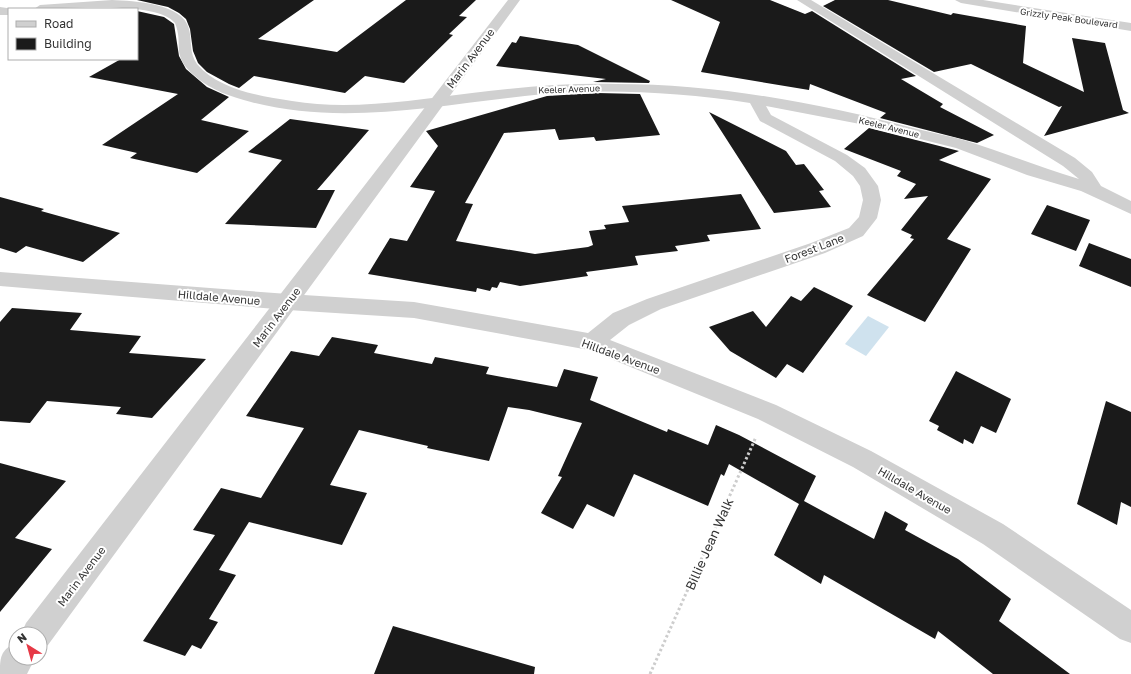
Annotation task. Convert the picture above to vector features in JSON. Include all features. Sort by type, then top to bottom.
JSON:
[{"type":"street","name":"Marin Avenue","points":[[43,626],[514,0]]},
{"type":"street","points":[[803,0],[1069,162],[1086,176],[1094,190]]},
{"type":"street","name":"Grizzly Peak Boulevard","points":[[961,0],[1131,27]]},
{"type":"street","name":"Keeler Avenue","points":[[53,8],[117,3],[140,5],[164,11],[177,18],[184,29],[186,58],[201,75],[220,87],[258,100],[308,108],[358,108],[438,101],[510,91],[632,88],[683,90],[824,111],[960,145],[1038,173],[1094,190],[1131,208]]},
{"type":"street","name":"Forest Lane","points":[[592,342],[621,319],[654,304],[818,248],[856,232],[868,218],[872,200],[869,186],[859,172],[841,158],[765,118],[756,101]]},
{"type":"street","name":"Hilldale Avenue","points":[[0,279],[288,302],[414,310],[592,342],[767,412],[862,459],[993,534],[1131,628]]},
{"type":"path","name":"Billie Jean Walk","points":[[650,674],[698,571],[767,412]]},
{"type":"water","points":[[868,316],[889,327],[866,356],[845,344]]},
{"type":"building","points":[[137,0],[314,0],[258,39],[337,52],[406,0],[476,0],[459,16],[467,17],[449,34],[453,35],[404,83],[365,76],[345,93],[254,76],[239,88],[229,84],[207,72],[198,63],[193,51],[190,29],[186,19],[168,7]]},
{"type":"building","points":[[671,0],[770,0],[805,14],[812,11],[916,76],[901,79],[943,104],[940,107],[994,135],[977,143],[880,118],[886,113],[810,84],[809,90],[701,72],[720,22]]},
{"type":"building","points":[[835,0],[888,0],[951,15],[953,13],[1026,26],[1023,63],[1084,92],[1072,38],[1105,43],[1123,110],[1129,113],[1044,136],[1062,106],[1059,107],[971,64],[934,72],[823,6]]},
{"type":"building","points":[[138,11],[164,17],[174,24],[179,56],[186,69],[207,87],[229,97],[201,120],[249,131],[197,173],[130,158],[137,153],[102,145],[178,94],[89,77],[119,60],[138,60]]},
{"type":"building","points":[[520,36],[578,45],[650,81],[649,83],[593,82],[606,79],[496,66],[512,42],[516,43]]},
{"type":"building","points":[[597,93],[640,94],[660,135],[596,141],[594,137],[559,140],[555,129],[504,133],[465,203],[473,204],[456,241],[535,254],[588,247],[593,245],[589,231],[606,229],[604,225],[629,222],[622,206],[741,194],[761,229],[707,235],[710,241],[675,246],[678,251],[635,256],[638,265],[586,272],[588,276],[520,286],[500,282],[497,288],[492,287],[490,291],[477,288],[476,292],[368,274],[390,238],[407,241],[435,191],[410,187],[438,146],[426,131],[547,96]]},
{"type":"building","points":[[709,112],[786,151],[796,165],[804,164],[824,190],[819,191],[831,207],[774,213]]},
{"type":"building","points":[[290,119],[369,130],[317,190],[335,190],[316,228],[225,224],[282,160],[248,152]]},
{"type":"building","points":[[869,128],[959,151],[939,160],[991,179],[947,239],[971,249],[925,322],[867,295],[914,239],[910,238],[912,235],[901,230],[928,196],[904,199],[916,184],[897,176],[901,171],[844,149]]},
{"type":"building","points":[[0,197],[44,209],[41,211],[120,233],[83,262],[26,246],[16,253],[0,248]]},
{"type":"building","points":[[1047,205],[1090,220],[1076,251],[1031,234]]},
{"type":"building","points":[[1089,243],[1131,259],[1131,287],[1079,266]]},
{"type":"building","points":[[814,287],[853,306],[803,373],[787,364],[776,378],[730,351],[709,327],[753,311],[766,327],[791,296],[801,301]]},
{"type":"building","points":[[12,308],[82,313],[70,330],[141,336],[129,353],[206,359],[152,418],[116,414],[121,407],[47,401],[30,423],[0,421],[0,322]]},
{"type":"building","points":[[332,337],[378,345],[374,353],[432,364],[435,357],[489,367],[486,374],[557,387],[564,369],[598,377],[590,400],[667,432],[668,429],[708,445],[716,425],[739,435],[816,476],[804,501],[874,539],[885,511],[908,524],[905,530],[958,559],[1011,599],[999,621],[1070,674],[993,674],[938,631],[935,639],[824,575],[821,584],[774,555],[799,504],[729,464],[724,476],[721,474],[708,506],[634,474],[614,517],[587,504],[573,529],[541,513],[562,477],[558,476],[582,423],[529,410],[508,407],[489,461],[427,448],[428,446],[359,430],[330,485],[367,493],[342,545],[249,522],[219,570],[236,575],[209,619],[218,622],[201,649],[192,645],[185,656],[143,641],[215,535],[193,530],[221,488],[261,498],[304,428],[246,416],[291,351],[319,356]]},
{"type":"building","points":[[956,371],[1011,399],[996,433],[981,426],[973,444],[964,439],[963,444],[937,430],[939,426],[929,421]]},
{"type":"building","points":[[1106,401],[1131,412],[1131,507],[1121,502],[1117,525],[1077,504]]},
{"type":"building","points":[[0,463],[66,481],[15,538],[52,549],[0,612]]},
{"type":"building","points":[[393,626],[535,667],[534,674],[374,674]]}]
